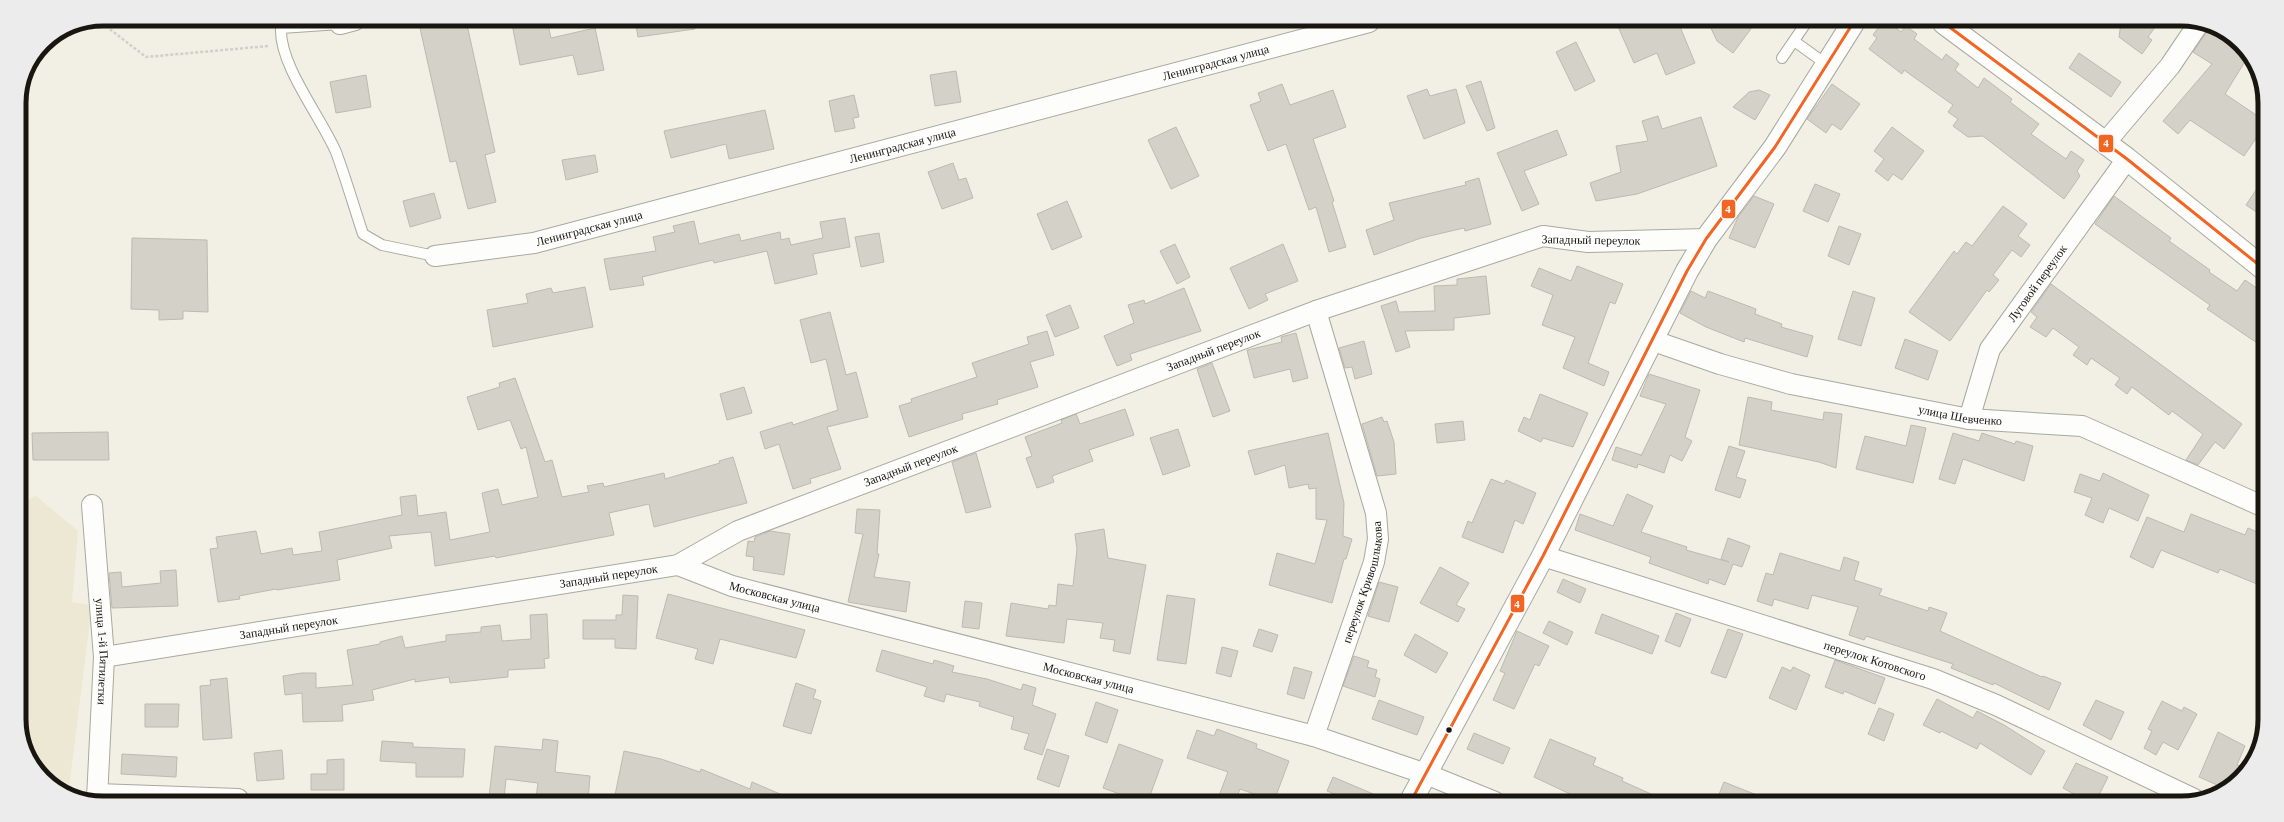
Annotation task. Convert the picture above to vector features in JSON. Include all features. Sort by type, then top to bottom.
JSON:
[{"type":"street","name":"Ленинградская улица","points":[[435,256],[534,243],[1354,26]]},
{"type":"street","points":[[1414,796],[1543,556],[1686,271],[1706,239],[1775,148],[1851,26]]},
{"type":"street","points":[[1948,26],[2127,159],[2258,264]]},
{"type":"street","points":[[2105,144],[2170,66],[2196,27]]},
{"type":"street","name":"Луговой переулок","points":[[1969,419],[1990,349],[2127,159]]},
{"type":"street","name":"Западный переулок","points":[[104,657],[678,564],[738,531],[1316,311],[1542,236],[1588,242],[1706,239]]},
{"type":"street","name":"переулок Кривошлыкова","points":[[1314,736],[1374,562],[1378,539],[1376,513],[1316,311]]},
{"type":"street","name":"улица Шевченко","points":[[1651,340],[1720,364],[1792,384],[1969,419],[2082,426],[2258,504]]},
{"type":"street","name":"улица 1-й Пятилетки","points":[[92,505],[104,657],[97,795]]},
{"type":"street","name":"переулок Котовского","points":[[1543,556],[1933,679],[1996,705],[2187,795]]},
{"type":"street","name":"Московская улица","points":[[678,564],[732,586],[1314,736],[1426,774],[1481,796]]},
{"type":"lane","points":[[303,26],[281,28],[282,45],[289,62],[336,152],[363,234],[382,245],[435,256]]},
{"type":"lane","points":[[1782,58],[1802,26]]},
{"type":"lane","points":[[1794,41],[1826,64]]},
{"type":"path","points":[[106,26],[146,57],[282,45]]},
{"type":"shaded area","points":[[26,496],[29,499],[36,496],[78,531],[72,602],[92,605],[69,788],[56,780],[42,766],[36,758],[27,734]]},
{"type":"building","points":[[430,26],[467,26],[495,152],[485,155],[496,202],[468,209],[456,161],[450,162],[420,28]]},
{"type":"building","points":[[512,26],[548,26],[551,38],[595,28],[604,70],[578,75],[573,55],[520,65]]},
{"type":"building","points":[[636,26],[695,26],[695,29],[638,37]]},
{"type":"building","points":[[1618,26],[1680,26],[1695,63],[1666,75],[1657,53],[1634,63]]},
{"type":"building","points":[[1710,26],[1753,26],[1733,53],[1717,41]]},
{"type":"building","points":[[1880,26],[1893,26],[1901,32],[1906,26],[1917,34],[1914,39],[1942,60],[1946,54],[1959,64],[1955,70],[1978,88],[1984,78],[2012,99],[2010,102],[2039,124],[2031,134],[2066,159],[2071,151],[2084,160],[2077,171],[2080,176],[2064,199],[1983,136],[1968,137],[1953,126],[1958,119],[1948,112],[1953,105],[1904,70],[1902,74],[1869,49],[1877,38],[1873,35]]},
{"type":"building","points":[[2121,26],[2156,26],[2148,37],[2152,40],[2142,54],[2119,37]]},
{"type":"building","points":[[2208,31],[2228,42],[2245,61],[2225,94],[2258,116],[2258,135],[2244,156],[2190,120],[2178,134],[2163,121],[2212,64],[2193,52]]},
{"type":"building","points":[[1576,42],[1595,81],[1575,91],[1556,52]]},
{"type":"building","points":[[2079,53],[2121,82],[2111,97],[2069,68]]},
{"type":"building","points":[[956,71],[961,102],[935,106],[930,75]]},
{"type":"building","points":[[366,75],[371,107],[336,113],[330,82]]},
{"type":"building","points":[[1481,81],[1495,128],[1487,131],[1466,86]]},
{"type":"building","points":[[1282,84],[1290,105],[1333,90],[1346,127],[1313,139],[1334,201],[1332,202],[1346,247],[1329,252],[1316,207],[1309,210],[1286,144],[1268,151],[1250,105],[1261,101],[1258,93]]},
{"type":"building","points":[[1832,84],[1860,104],[1841,130],[1832,124],[1826,133],[1807,119]]},
{"type":"building","points":[[1427,89],[1430,96],[1456,89],[1465,123],[1424,139],[1407,96]]},
{"type":"building","points":[[1759,90],[1770,95],[1755,120],[1733,107],[1749,92]]},
{"type":"building","points":[[854,95],[859,117],[853,118],[855,128],[835,132],[829,101]]},
{"type":"building","points":[[765,110],[774,149],[729,159],[726,144],[671,158],[664,131]]},
{"type":"building","points":[[1658,116],[1662,129],[1701,117],[1717,166],[1637,194],[1596,201],[1590,183],[1621,172],[1616,146],[1648,141],[1642,121]]},
{"type":"building","points":[[1176,127],[1199,176],[1171,189],[1148,140]]},
{"type":"building","points":[[1892,127],[1924,151],[1902,180],[1893,174],[1888,181],[1875,171],[1884,159],[1874,151]]},
{"type":"building","points":[[1557,130],[1567,155],[1524,171],[1539,204],[1522,211],[1497,153]]},
{"type":"building","points":[[595,155],[598,172],[566,180],[562,160]]},
{"type":"building","points":[[953,163],[959,180],[966,178],[973,198],[942,209],[928,172]]},
{"type":"building","points":[[1479,178],[1491,224],[1465,231],[1464,228],[1421,238],[1374,255],[1366,230],[1394,220],[1389,203],[1466,185],[1465,182]]},
{"type":"building","points":[[1815,184],[1840,194],[1828,222],[1803,211]]},
{"type":"building","points":[[2258,187],[2258,213],[2246,205]]},
{"type":"building","points":[[434,193],[441,218],[410,227],[403,201]]},
{"type":"building","points":[[1754,196],[1774,204],[1755,248],[1729,238],[1738,217]]},
{"type":"building","points":[[2114,196],[2171,238],[2169,241],[2210,270],[2209,272],[2237,291],[2245,280],[2258,289],[2258,344],[2207,309],[2210,305],[2095,224]]},
{"type":"building","points":[[1067,201],[1082,237],[1052,250],[1037,214]]},
{"type":"building","points":[[2003,206],[2027,224],[2018,236],[2030,245],[2021,257],[2012,250],[1993,275],[1999,280],[1989,292],[1987,290],[1950,341],[1909,312],[1954,251],[1957,254],[1966,242],[1972,246]]},
{"type":"building","points":[[845,218],[850,247],[813,254],[817,274],[775,284],[767,251],[714,263],[713,260],[642,277],[644,285],[610,290],[604,259],[656,251],[653,237],[675,232],[673,226],[694,221],[699,244],[739,234],[741,241],[780,232],[781,240],[789,238],[791,245],[823,238],[820,222]]},
{"type":"building","points":[[1839,226],[1861,234],[1849,265],[1828,256]]},
{"type":"building","points":[[879,233],[884,262],[861,267],[855,237]]},
{"type":"building","points":[[132,238],[207,240],[208,312],[183,311],[183,319],[159,320],[159,310],[131,309]]},
{"type":"building","points":[[1175,244],[1190,277],[1177,284],[1160,251]]},
{"type":"building","points":[[1283,244],[1298,281],[1265,294],[1268,300],[1249,309],[1230,268]]},
{"type":"building","points":[[1577,266],[1623,284],[1615,304],[1610,302],[1588,363],[1609,372],[1604,386],[1563,368],[1575,337],[1542,325],[1553,295],[1531,286],[1539,268],[1571,281]]},
{"type":"building","points":[[1486,276],[1490,314],[1454,318],[1454,330],[1405,331],[1410,347],[1396,352],[1381,306],[1396,301],[1399,312],[1435,311],[1434,286],[1457,285],[1457,279]]},
{"type":"building","points":[[2051,284],[2242,424],[2224,449],[2215,442],[2198,465],[2186,460],[2203,434],[2172,411],[2169,415],[2132,387],[2127,394],[2115,385],[2120,378],[2091,358],[2087,365],[2073,355],[2079,347],[2053,328],[2046,337],[2030,327],[2037,317],[2031,312]]},
{"type":"building","points":[[585,287],[593,327],[493,347],[487,310],[528,303],[526,294],[551,288],[553,293]]},
{"type":"building","points":[[1184,288],[1201,331],[1130,354],[1132,360],[1117,366],[1104,336],[1134,323],[1128,305],[1144,300],[1145,304]]},
{"type":"building","points":[[1691,291],[1705,298],[1708,291],[1756,309],[1755,314],[1782,324],[1781,327],[1813,336],[1807,357],[1745,338],[1744,342],[1706,327],[1680,313]]},
{"type":"building","points":[[1853,291],[1875,298],[1861,346],[1838,339]]},
{"type":"building","points":[[1070,305],[1079,328],[1055,337],[1046,315]]},
{"type":"building","points":[[830,312],[846,375],[856,372],[868,417],[827,427],[841,469],[810,479],[811,483],[793,489],[779,444],[765,449],[760,432],[792,422],[793,425],[838,410],[826,359],[811,363],[800,320]]},
{"type":"building","points":[[1047,331],[1054,355],[1030,362],[1038,387],[997,400],[998,404],[962,414],[963,419],[909,437],[899,406],[912,402],[911,399],[977,377],[972,363],[1029,344],[1027,337]]},
{"type":"building","points":[[1296,333],[1308,378],[1293,382],[1290,369],[1254,378],[1247,350],[1282,342],[1281,337]]},
{"type":"building","points":[[1905,339],[1938,351],[1928,380],[1895,368]]},
{"type":"building","points":[[1364,341],[1372,374],[1355,379],[1352,367],[1345,368],[1339,348]]},
{"type":"building","points":[[1212,363],[1230,411],[1213,417],[1197,369]]},
{"type":"building","points":[[1649,374],[1700,390],[1685,437],[1692,441],[1682,461],[1670,455],[1664,473],[1638,464],[1637,468],[1612,460],[1616,447],[1641,456],[1666,404],[1640,396]]},
{"type":"building","points":[[515,378],[545,462],[552,460],[562,497],[589,492],[587,486],[603,483],[604,487],[664,473],[665,479],[720,463],[719,461],[733,457],[747,503],[654,527],[649,504],[609,513],[614,535],[496,558],[495,556],[435,566],[431,532],[389,536],[392,548],[337,560],[340,580],[276,589],[239,596],[240,599],[218,602],[210,549],[218,548],[216,537],[256,531],[261,554],[292,548],[293,555],[322,551],[319,532],[402,515],[400,497],[416,495],[418,516],[446,512],[450,540],[490,532],[482,493],[498,489],[502,505],[538,497],[526,447],[521,449],[510,420],[478,430],[467,397],[500,387],[499,383]]},
{"type":"building","points":[[744,387],[752,413],[727,420],[720,394]]},
{"type":"building","points":[[1540,394],[1588,413],[1573,447],[1543,438],[1541,442],[1518,431],[1524,417],[1530,420]]},
{"type":"building","points":[[1748,397],[1772,402],[1771,410],[1823,420],[1824,412],[1842,414],[1836,468],[1819,462],[1739,445]]},
{"type":"building","points":[[1125,409],[1134,435],[1089,450],[1093,461],[1052,476],[1054,482],[1037,488],[1026,458],[1032,456],[1025,437],[1062,423],[1061,420],[1076,414],[1080,424]]},
{"type":"building","points":[[1382,417],[1384,422],[1387,421],[1394,442],[1396,474],[1377,476],[1362,424]]},
{"type":"building","points":[[1463,421],[1465,440],[1437,443],[1435,424]]},
{"type":"building","points":[[1911,425],[1926,428],[1913,483],[1856,469],[1865,436],[1906,446]]},
{"type":"building","points":[[1178,429],[1190,466],[1163,475],[1150,438]]},
{"type":"building","points":[[108,432],[109,460],[33,460],[32,433]]},
{"type":"building","points":[[1328,433],[1344,503],[1343,536],[1352,539],[1346,559],[1344,559],[1332,603],[1269,585],[1277,553],[1315,564],[1327,520],[1316,519],[1316,488],[1309,489],[1308,484],[1289,488],[1285,465],[1255,475],[1248,451]]},
{"type":"building","points":[[1953,433],[1979,441],[1982,433],[2015,444],[2016,441],[2033,446],[2024,481],[1963,459],[1955,484],[1939,479]]},
{"type":"building","points":[[1729,446],[1745,451],[1736,477],[1746,480],[1740,498],[1715,490]]},
{"type":"building","points":[[976,453],[991,507],[966,513],[952,462]]},
{"type":"building","points":[[2103,473],[2149,495],[2138,521],[2109,508],[2103,523],[2085,515],[2092,498],[2074,492],[2080,474],[2100,481]]},
{"type":"building","points":[[1491,479],[1504,484],[1506,480],[1536,493],[1523,524],[1515,520],[1503,553],[1462,537],[1468,521],[1472,523]]},
{"type":"building","points":[[1627,494],[1653,506],[1641,532],[1687,547],[1686,550],[1729,562],[1721,559],[1728,538],[1750,546],[1742,567],[1733,564],[1725,585],[1709,579],[1708,584],[1649,563],[1651,557],[1575,530],[1580,514],[1613,526]]},
{"type":"building","points":[[857,509],[880,510],[877,554],[879,554],[874,577],[910,582],[906,612],[848,602],[863,534],[855,533]]},
{"type":"building","points":[[2191,514],[2245,535],[2248,528],[2258,532],[2258,584],[2220,569],[2218,573],[2161,550],[2153,568],[2130,557],[2147,517],[2184,532]]},
{"type":"building","points":[[1104,529],[1108,558],[1146,565],[1130,654],[1113,651],[1115,640],[1100,638],[1103,623],[1067,619],[1064,643],[1006,636],[1011,603],[1048,609],[1049,605],[1056,606],[1058,584],[1073,586],[1077,549],[1075,534]]},
{"type":"building","points":[[770,531],[790,534],[784,575],[753,570],[754,557],[746,556],[748,541],[754,542],[755,537]]},
{"type":"building","points":[[1780,553],[1840,571],[1844,557],[1859,562],[1854,580],[1882,589],[1879,595],[1928,611],[1929,607],[1947,613],[1940,631],[2042,677],[2043,676],[2061,683],[2049,710],[1994,683],[1993,685],[1951,668],[1953,664],[1866,636],[1864,640],[1849,635],[1858,607],[1812,595],[1808,609],[1774,599],[1772,606],[1757,601],[1766,573],[1773,575]]},
{"type":"building","points":[[1440,567],[1469,583],[1456,605],[1465,609],[1458,622],[1420,603]]},
{"type":"building","points":[[176,570],[178,606],[112,608],[109,573],[121,572],[122,587],[161,583],[160,571]]},
{"type":"building","points":[[1563,579],[1586,589],[1580,603],[1557,592]]},
{"type":"building","points":[[1379,582],[1398,587],[1389,622],[1368,616]]},
{"type":"building","points":[[668,594],[805,630],[796,658],[720,639],[713,664],[695,659],[698,649],[656,638]]},
{"type":"building","points":[[623,595],[638,596],[636,649],[615,648],[615,639],[583,639],[583,620],[616,620],[616,615],[622,615]]},
{"type":"building","points":[[1167,595],[1195,599],[1186,664],[1157,660]]},
{"type":"building","points":[[965,601],[982,603],[979,629],[962,627]]},
{"type":"building","points":[[1676,613],[1691,619],[1680,647],[1665,641]]},
{"type":"building","points":[[547,614],[549,658],[544,659],[545,668],[508,670],[508,677],[450,683],[449,677],[415,682],[415,679],[372,690],[374,700],[342,705],[343,721],[303,722],[302,693],[285,695],[283,676],[302,673],[316,673],[316,688],[353,685],[347,650],[380,644],[380,642],[402,636],[405,648],[446,641],[446,635],[481,632],[481,627],[500,625],[502,641],[531,639],[530,615]]},
{"type":"building","points":[[1602,614],[1659,636],[1652,654],[1595,633]]},
{"type":"building","points":[[1549,621],[1573,632],[1567,645],[1543,633]]},
{"type":"building","points":[[1259,629],[1278,635],[1272,652],[1253,646]]},
{"type":"building","points":[[1728,629],[1743,634],[1726,678],[1711,673]]},
{"type":"building","points":[[1517,631],[1549,646],[1539,666],[1535,664],[1514,709],[1493,700],[1505,673],[1500,671]]},
{"type":"building","points":[[1415,634],[1448,653],[1436,673],[1404,655]]},
{"type":"building","points":[[1222,647],[1238,651],[1231,677],[1216,673]]},
{"type":"building","points":[[882,650],[933,664],[934,660],[954,666],[952,672],[987,679],[1021,690],[1023,684],[1036,688],[1032,705],[1056,714],[1042,755],[1024,749],[1029,734],[1011,729],[1014,717],[979,706],[980,702],[946,694],[944,702],[924,696],[927,687],[876,671]]},
{"type":"building","points":[[1354,656],[1369,661],[1367,667],[1377,670],[1375,677],[1380,679],[1375,697],[1343,686]]},
{"type":"building","points":[[1835,660],[1885,678],[1875,704],[1844,691],[1843,694],[1825,687]]},
{"type":"building","points":[[1294,667],[1312,672],[1304,699],[1287,694]]},
{"type":"building","points":[[1782,667],[1791,671],[1793,667],[1810,675],[1796,710],[1769,698]]},
{"type":"building","points":[[227,678],[232,738],[203,740],[200,686],[211,685],[210,680]]},
{"type":"building","points":[[796,683],[816,690],[813,698],[821,701],[811,734],[783,726]]},
{"type":"building","points":[[1937,699],[1973,718],[1977,711],[2004,725],[2045,751],[2031,775],[1980,743],[1977,749],[1941,731],[1940,733],[1923,725]]},
{"type":"building","points":[[1379,700],[1424,717],[1417,735],[1372,719]]},
{"type":"building","points":[[2096,700],[2124,712],[2111,740],[2083,725]]},
{"type":"building","points":[[2162,701],[2182,711],[2184,707],[2197,714],[2178,750],[2163,742],[2156,755],[2144,748],[2152,731],[2148,729]]},
{"type":"building","points":[[1096,702],[1118,710],[1107,743],[1085,735]]},
{"type":"building","points":[[145,704],[179,704],[178,727],[145,727]]},
{"type":"building","points":[[1879,708],[1894,714],[1884,741],[1868,734]]},
{"type":"building","points":[[1217,729],[1257,744],[1256,748],[1289,761],[1276,796],[1260,796],[1240,789],[1237,796],[1219,796],[1228,772],[1187,758],[1197,730],[1214,736]]},
{"type":"building","points":[[2218,732],[2245,746],[2237,765],[2241,767],[2220,786],[2199,777]]},
{"type":"building","points":[[1474,733],[1510,748],[1503,764],[1467,749]]},
{"type":"building","points":[[543,739],[558,741],[555,772],[590,776],[588,796],[536,796],[538,783],[506,779],[504,796],[489,796],[495,746],[542,750]]},
{"type":"building","points":[[1550,739],[1596,758],[1593,765],[1623,778],[1622,781],[1656,796],[1574,796],[1534,777]]},
{"type":"building","points":[[382,741],[413,743],[413,747],[465,749],[463,777],[416,777],[416,763],[380,761]]},
{"type":"building","points":[[1119,744],[1163,760],[1150,796],[1125,796],[1103,788]]},
{"type":"building","points":[[1047,749],[1069,756],[1059,787],[1037,779]]},
{"type":"building","points":[[282,750],[284,779],[257,781],[254,753]]},
{"type":"building","points":[[624,751],[661,759],[700,772],[701,769],[750,789],[752,782],[785,796],[615,796]]},
{"type":"building","points":[[122,754],[177,757],[176,777],[121,774]]},
{"type":"building","points":[[344,759],[344,790],[311,790],[311,774],[327,774],[327,760]]},
{"type":"building","points":[[2076,763],[2108,777],[2098,796],[2077,796],[2063,788]]},
{"type":"building","points":[[1333,777],[1378,796],[1340,796],[1327,791]]},
{"type":"building","points":[[1724,782],[1759,796],[1718,796]]},
{"type":"transit line","name":"4","points":[[1414,796],[1543,556],[1687,271],[1706,239],[1775,147],[1851,26]]},
{"type":"transit line","name":"4","points":[[1948,26],[2127,159],[2258,264]]}]
